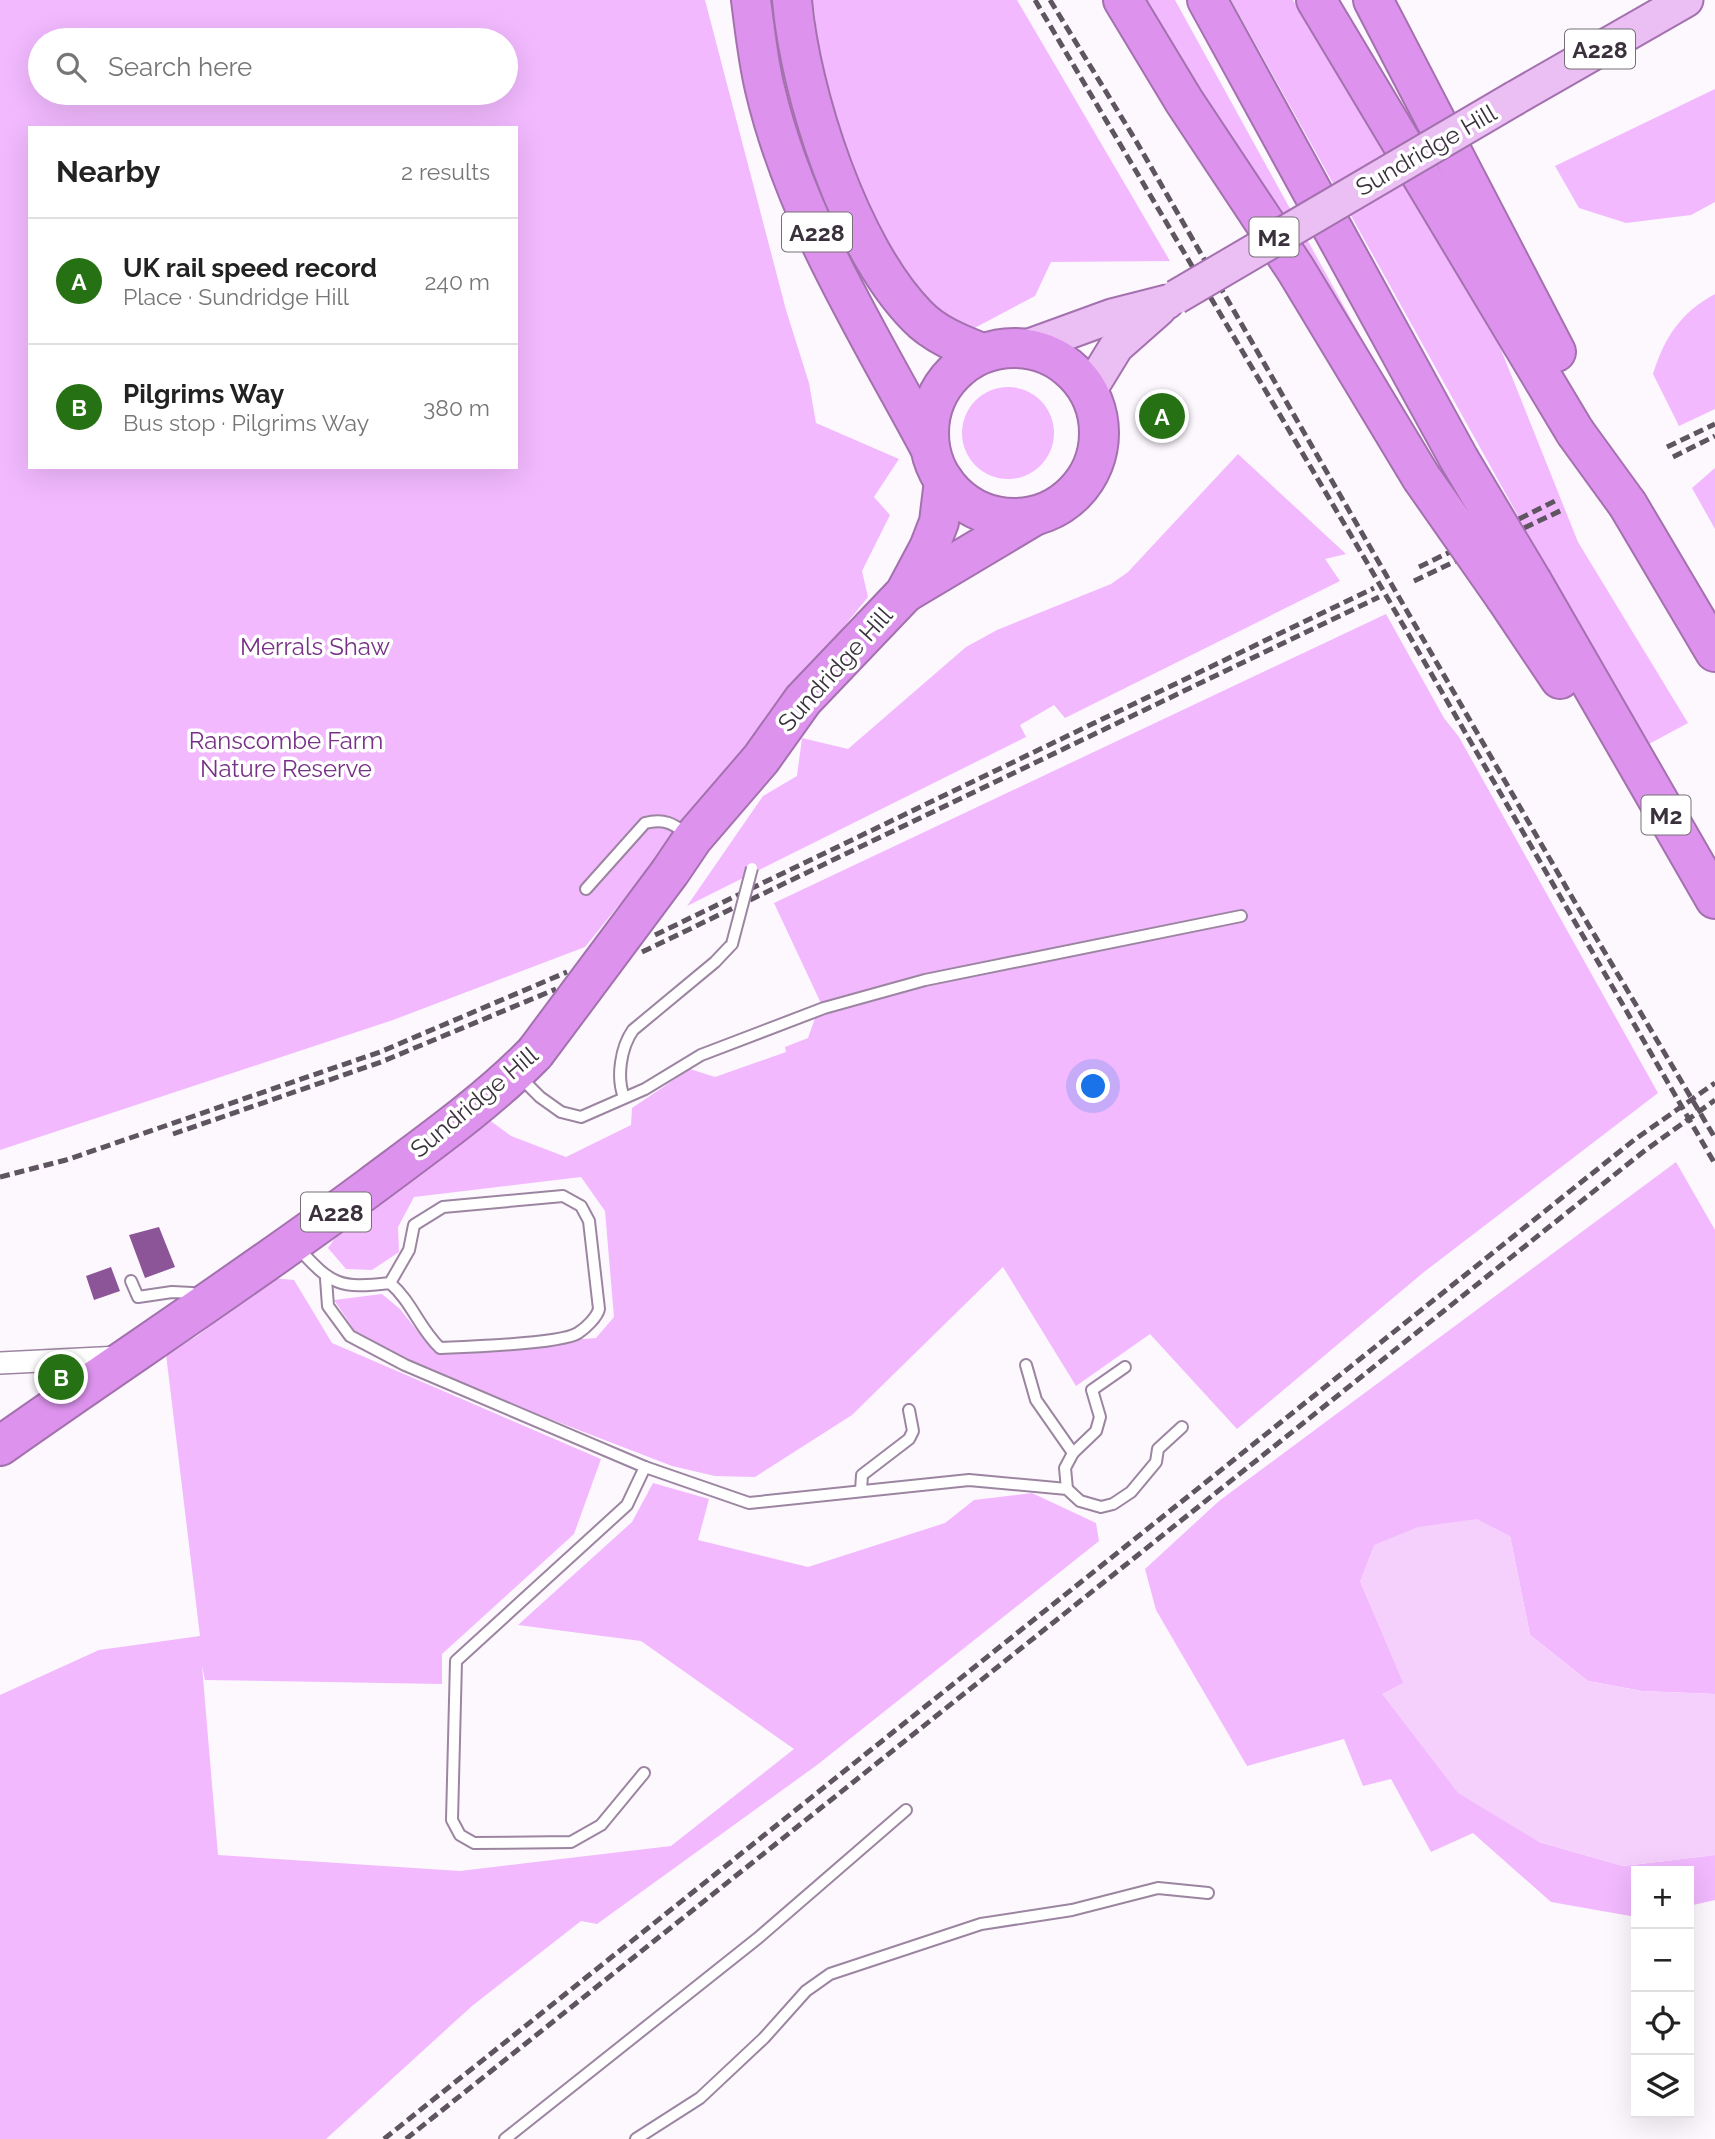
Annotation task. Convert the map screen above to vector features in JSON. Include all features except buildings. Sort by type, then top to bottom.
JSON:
[{"type":"highway","name":"A228","points":[[751,0],[765,89],[801,198],[833,265],[929,446]]},
{"type":"highway","name":"A228","points":[[792,0],[809,91],[829,155],[859,227],[890,282],[918,318],[939,333],[982,354]]},
{"type":"highway","name":"M2","points":[[1123,0],[1184,101],[1296,270],[1421,477],[1519,590]]},
{"type":"highway","name":"M2","points":[[1208,0],[1459,459],[1519,590],[1582,711],[1616,732],[1715,899]]},
{"type":"highway","points":[[1317,0],[1584,427],[1715,652]]},
{"type":"highway","points":[[1373,0],[1584,427]]},
{"type":"highway","points":[[1003,348],[1024,348],[1050,355],[1061,362],[1072,370],[1089,391],[1098,415],[1099,442],[1093,467],[1079,489],[1058,506],[1034,516],[1008,518],[983,512],[961,500],[944,481],[929,446],[930,417],[940,390],[957,369],[982,354],[1003,348]]},
{"type":"highway","name":"Sundridge Hill","points":[[905,593],[929,548],[939,522],[944,481]]},
{"type":"highway","name":"Sundridge Hill","points":[[0,1446],[125,1357],[294,1244],[525,1063],[624,939],[693,838],[761,759],[803,700],[905,593],[1034,516]]},
{"type":"main road","name":"Sundridge Hill","points":[[1089,391],[1116,346],[1171,300],[1686,0]]},
{"type":"main road","name":"Sundridge Hill","points":[[1024,348],[1112,316],[1171,300]]},
{"type":"street","points":[[0,1363],[125,1357]]},
{"type":"lane","points":[[586,888],[645,823],[658,820],[671,822],[693,838]]},
{"type":"lane","points":[[624,1097],[620,1085],[621,1069],[627,1041],[633,1030],[732,944],[752,867]]},
{"type":"lane","points":[[525,1063],[540,1097],[570,1116],[583,1116],[645,1089],[711,1050],[797,1017],[868,994],[1118,939],[1241,916]]},
{"type":"lane","points":[[294,1244],[326,1279],[360,1287],[390,1283],[405,1296],[426,1335],[440,1348],[556,1339],[578,1333],[597,1317],[598,1312],[589,1221],[581,1206],[563,1196],[434,1210],[414,1225],[407,1255],[390,1283]]},
{"type":"lane","points":[[326,1279],[328,1306],[349,1336],[405,1365],[645,1466],[749,1503],[969,1480],[1067,1489],[1088,1505],[1113,1504],[1146,1477],[1156,1461],[1158,1449],[1182,1427]]},
{"type":"lane","points":[[131,1281],[138,1297],[188,1292],[201,1306]]},
{"type":"lane","points":[[1026,1365],[1036,1400],[1073,1453]]},
{"type":"lane","points":[[1067,1489],[1065,1468],[1073,1453],[1097,1431],[1100,1417],[1092,1390],[1125,1367]]},
{"type":"lane","points":[[861,1491],[862,1475],[909,1439],[913,1431],[909,1410]]},
{"type":"lane","points":[[644,1773],[601,1825],[571,1842],[474,1843],[460,1835],[452,1820],[456,1661],[627,1505],[645,1466]]},
{"type":"lane","points":[[505,2139],[758,1938],[906,1811]]},
{"type":"lane","points":[[636,2139],[700,2098],[764,2038],[806,1991],[825,1976],[981,1924],[1063,1912],[1158,1888],[1208,1893]]},
{"type":"green space","name":"Merrals Shaw","points":[[0,0],[705,0],[786,310],[809,383],[816,423],[899,459],[874,497],[890,515],[862,571],[868,597],[585,947],[393,1020],[0,1150]]},
{"type":"green space","points":[[813,0],[1017,0],[1170,261],[1051,262],[1035,296],[967,332],[928,308],[883,250],[825,98]]},
{"type":"green space","points":[[1137,0],[1175,0],[1432,466]]},
{"type":"green space","points":[[1231,0],[1293,0],[1494,332],[1578,542],[1688,723],[1649,744],[1576,620]]},
{"type":"green space","points":[[1715,89],[1715,202],[1691,215],[1626,223],[1579,208],[1555,166]]},
{"type":"green space","points":[[1715,294],[1715,409],[1679,426],[1653,374],[1675,327],[1693,309]]},
{"type":"green space","points":[[1008,387],[1026,390],[1041,400],[1051,415],[1054,433],[1051,451],[1041,466],[1026,476],[1008,479],[990,476],[975,466],[965,451],[962,433],[965,415],[975,400],[990,390]]},
{"type":"green space","points":[[1238,454],[1346,554],[1325,559],[1340,581],[1065,718],[1054,705],[1020,725],[1026,737],[687,906],[763,796],[797,776],[802,738],[848,749],[966,647],[997,630],[1111,584],[1128,572]]},
{"type":"green space","points":[[1715,468],[1715,529],[1692,488]]},
{"type":"green space","points":[[1386,614],[1444,718],[1459,737],[1658,1093],[1424,1272],[1237,1429],[1150,1334],[1076,1386],[1003,1267],[852,1415],[755,1477],[715,1476],[672,1466],[441,1377],[355,1331],[334,1300],[382,1294],[400,1309],[434,1352],[596,1338],[614,1317],[605,1211],[581,1177],[414,1197],[398,1227],[399,1252],[372,1270],[346,1269],[328,1248],[337,1235],[488,1119],[511,1136],[566,1157],[631,1125],[632,1108],[690,1069],[715,1077],[786,1052],[785,1047],[808,1038],[815,1018],[826,1014],[774,903]]},
{"type":"green space","points":[[1676,1162],[1715,1230],[1715,1694],[1642,1691],[1588,1681],[1530,1635],[1510,1536],[1360,1581],[1404,1683],[1383,1694],[1539,1842],[1623,1866],[1715,1855],[1715,1900],[1694,1905],[1694,1866],[1631,1866],[1631,1916],[1551,1902],[1473,1833],[1431,1852],[1391,1779],[1363,1786],[1344,1739],[1247,1766],[1156,1610],[1145,1569],[1219,1501]]},
{"type":"green space","points":[[272,1278],[294,1280],[332,1343],[601,1459],[574,1534],[442,1654],[442,1684],[205,1680],[202,1666],[218,1855],[460,1871],[671,1846],[794,1749],[641,1641],[518,1625],[632,1522],[653,1483],[709,1499],[698,1540],[808,1567],[945,1523],[974,1500],[1032,1493],[1096,1523],[1099,1541],[817,1765],[597,1924],[581,1921],[472,2006],[326,2139],[0,2139],[0,1695],[99,1650],[200,1636],[166,1354],[197,1336]]},
{"type":"shaded area","points":[[1477,1519],[1510,1536],[1530,1635],[1588,1681],[1642,1691],[1715,1694],[1715,1855],[1623,1866],[1539,1842],[1458,1793],[1382,1694],[1403,1683],[1360,1581],[1374,1545],[1418,1527]]},
{"type":"railway","points":[[1035,0],[1362,554],[1715,1164]]},
{"type":"railway","points":[[1050,0],[1136,141],[1566,887],[1715,1138]]},
{"type":"railway","points":[[1667,447],[1715,424]]},
{"type":"railway","points":[[1673,457],[1715,436]]},
{"type":"railway","points":[[1519,519],[1555,501]]},
{"type":"railway","points":[[1524,528],[1562,510]]},
{"type":"railway","points":[[1419,567],[1450,552]]},
{"type":"railway","points":[[1414,581],[1456,561]]},
{"type":"railway","points":[[655,935],[1374,588]]},
{"type":"railway","points":[[642,952],[1379,597]]},
{"type":"railway","points":[[0,1177],[66,1160],[380,1052],[567,972]]},
{"type":"railway","points":[[173,1134],[381,1062],[556,989]]},
{"type":"railway","points":[[384,2139],[1634,1140],[1715,1083]]},
{"type":"railway","points":[[406,2139],[1643,1152],[1715,1100]]},
{"type":"place","name":"UK rail speed record","points":[[1162,416]]},
{"type":"place","name":"Pilgrims Way","points":[[61,1377]]},
{"type":"park label","name":"Ranscombe Farm Nature Reserve","points":[[286,754]]}]
